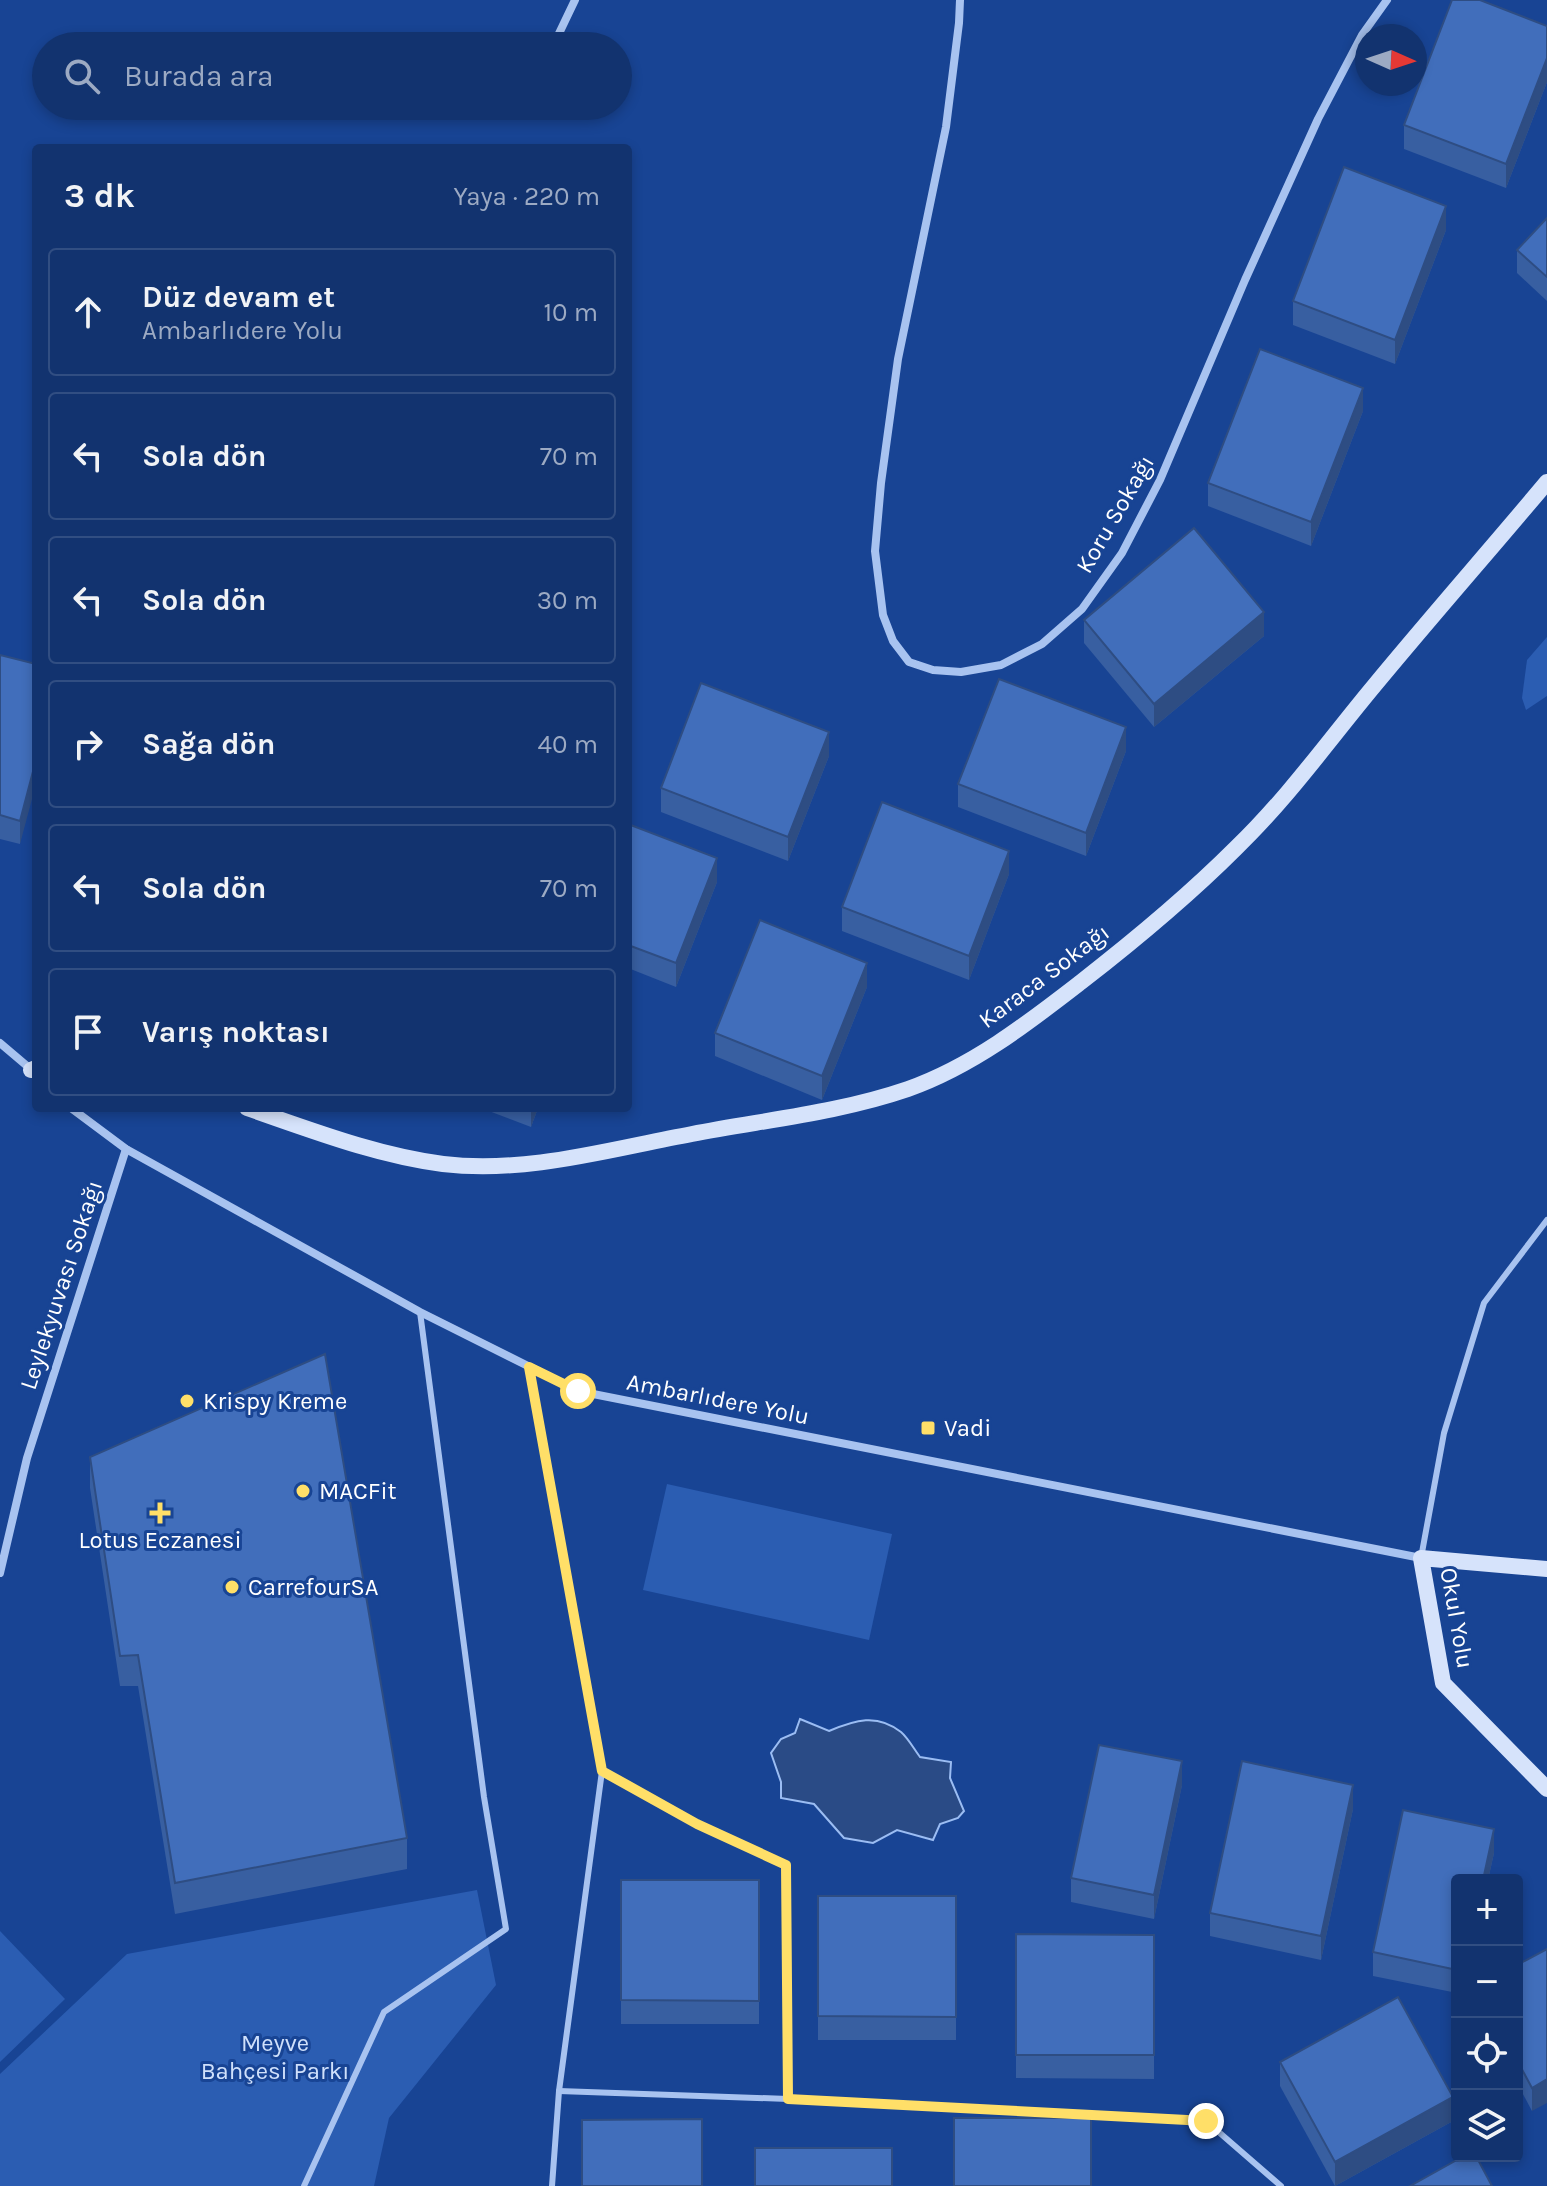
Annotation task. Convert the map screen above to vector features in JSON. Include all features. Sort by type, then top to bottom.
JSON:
[{"type":"street","points":[[560,32],[575,0]]},
{"type":"street","name":"Koru Sokağı","points":[[960,0],[946,127],[898,359],[875,551],[883,615],[893,641],[909,662],[933,670],[961,672],[1001,665],[1042,644],[1082,609],[1122,553],[1160,480],[1318,119],[1362,35],[1387,0]]},
{"type":"street","name":"Karaca Sokağı","points":[[259,1112],[377,1152],[445,1164],[549,1162],[842,1108],[910,1088],[964,1063],[1022,1028],[1095,971],[1184,898],[1240,845],[1547,482]]},
{"type":"street","points":[[0,1043],[32,1069]]},
{"type":"street","name":"Ambarlıdere Yolu","points":[[76,1112],[126,1149],[420,1312],[578,1391],[1421,1558]]},
{"type":"street","name":"Leylekyuvası Sokağı","points":[[0,1573],[27,1458],[126,1149]]},
{"type":"street","points":[[1421,1558],[1547,1569]]},
{"type":"street","name":"Okul Yolu","points":[[1421,1558],[1443,1683],[1547,1789]]},
{"type":"street","points":[[602,1771],[697,1824],[786,1865],[788,2099]]},
{"type":"lane","points":[[1421,1558],[1444,1433],[1484,1303],[1547,1220]]},
{"type":"lane","points":[[304,2186],[384,2012],[506,1929],[482,1781],[420,1312]]},
{"type":"lane","points":[[529,1367],[602,1771],[559,2091],[552,2186]]},
{"type":"lane","points":[[559,2091],[788,2099],[1206,2121],[1281,2186]]},
{"type":"green space","points":[[1547,637],[1547,696],[1526,710],[1522,698],[1527,660]]},
{"type":"green space","points":[[667,1484],[892,1534],[869,1640],[643,1590]]},
{"type":"green space","name":"Meyve Bahçesi Parkı","points":[[477,1890],[496,1985],[389,2118],[374,2186],[0,2186],[0,2074],[127,1954]]},
{"type":"green space","points":[[0,1931],[65,1999],[0,2062]]},
{"type":"shaded area","points":[[800,1719],[829,1731],[866,1720],[892,1726],[904,1734],[920,1757],[951,1762],[950,1778],[964,1811],[958,1818],[940,1824],[933,1840],[897,1830],[873,1843],[844,1838],[814,1804],[781,1798],[781,1782],[771,1753],[781,1739],[795,1733]]},
{"type":"building","points":[[1452,0],[1480,0],[1547,26],[1547,58],[1506,164],[1404,125],[1415,96],[1427,96],[1427,65]]},
{"type":"building","points":[[1344,167],[1446,206],[1395,340],[1293,301]]},
{"type":"building","points":[[1547,218],[1547,277],[1517,250]]},
{"type":"building","points":[[1260,349],[1363,388],[1311,522],[1208,483]]},
{"type":"building","points":[[1194,528],[1264,612],[1154,704],[1084,620]]},
{"type":"building","points":[[0,655],[32,663],[32,775],[20,821],[0,815]]},
{"type":"building","points":[[999,679],[1126,727],[1086,833],[958,784]]},
{"type":"building","points":[[701,683],[829,732],[788,837],[661,788]]},
{"type":"building","points":[[882,802],[1009,851],[969,956],[842,907]]},
{"type":"building","points":[[632,826],[717,858],[676,963],[632,946]]},
{"type":"building","points":[[760,920],[867,963],[822,1076],[715,1033]]},
{"type":"building","name":"CarrefourSA","points":[[325,1354],[407,1838],[175,1883],[138,1655],[120,1656],[90,1457]]},
{"type":"building","points":[[1099,1745],[1182,1761],[1154,1895],[1071,1878]]},
{"type":"building","points":[[1242,1761],[1353,1785],[1321,1936],[1210,1913]]},
{"type":"building","points":[[1403,1810],[1494,1829],[1484,1874],[1451,1874],[1451,1969],[1373,1952]]},
{"type":"building","points":[[621,1880],[759,1880],[759,2001],[621,2000]]},
{"type":"building","points":[[818,1896],[956,1896],[956,2017],[818,2016]]},
{"type":"building","points":[[1016,1934],[1154,1935],[1154,2055],[1016,2055]]},
{"type":"building","points":[[1547,1949],[1547,2079],[1532,2088],[1523,2071],[1523,1962]]},
{"type":"building","points":[[1398,1997],[1451,2098],[1335,2162],[1280,2062]]},
{"type":"building","points":[[954,2118],[1091,2118],[1091,2186],[954,2186]]},
{"type":"building","points":[[702,2119],[702,2186],[582,2186],[582,2120]]},
{"type":"building","points":[[755,2148],[892,2148],[892,2186],[755,2186]]},
{"type":"building","points":[[1453,2162],[1479,2162],[1492,2186],[1410,2186]]},
{"type":"place","name":"Krispy Kreme","points":[[187,1401]]},
{"type":"place","name":"Vadi","points":[[928,1428]]},
{"type":"place","name":"MACFit","points":[[303,1491]]},
{"type":"place","name":"Lotus Eczanesi","points":[[160,1513]]},
{"type":"place","name":"CarrefourSA","points":[[232,1587]]},
{"type":"route","points":[[578,1391],[529,1367],[602,1771],[697,1824],[786,1865],[788,2099],[1206,2121]]}]
